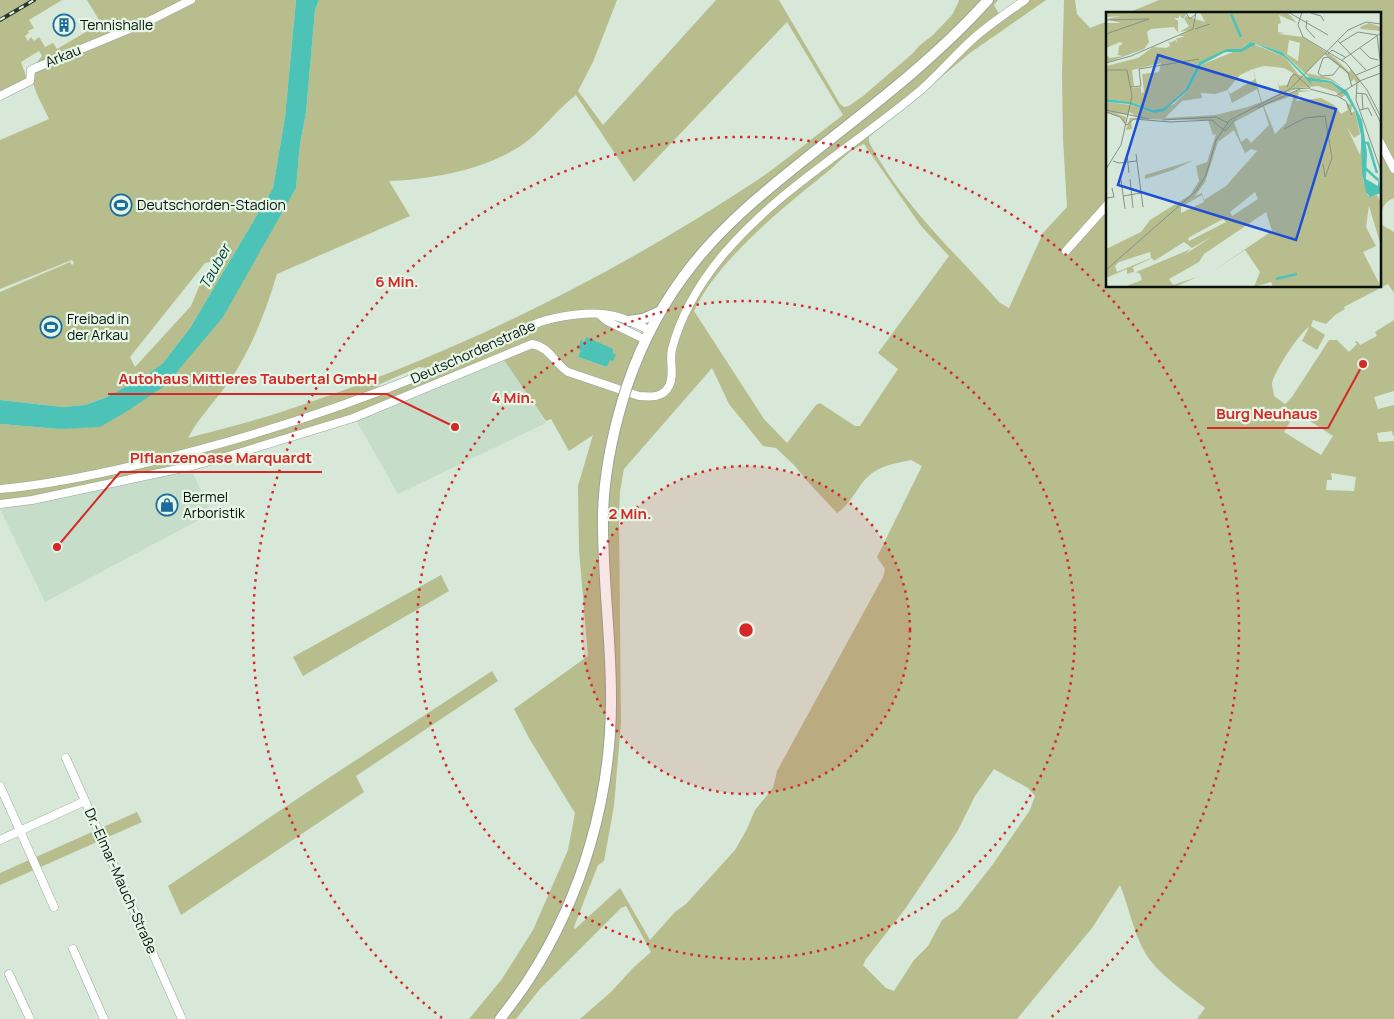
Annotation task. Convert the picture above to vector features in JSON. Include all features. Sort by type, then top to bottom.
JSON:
[{"type":"main road","points":[[969,21],[979,0]]},
{"type":"main road","points":[[500,1019],[529,979],[574,892],[588,853],[604,784],[608,753],[611,697],[603,514],[605,477],[627,386],[649,335],[661,310],[679,282],[694,262],[736,216],[917,69],[969,21],[988,0]]},
{"type":"main road","points":[[629,321],[643,319],[661,310]]},
{"type":"street","name":"Arkau","points":[[0,96],[30,81],[33,68],[151,20],[191,0]]},
{"type":"street","points":[[0,504],[32,500],[192,466],[232,455],[352,418],[532,344],[541,346],[550,352],[568,372],[639,396],[651,397],[662,394],[669,387],[672,350],[686,310],[709,274],[738,238],[790,192],[923,88],[974,38],[1026,0]]},
{"type":"street","points":[[1382,146],[1394,169]]},
{"type":"street","points":[[1066,251],[1106,206]]},
{"type":"street","name":"Deutschordenstraße","points":[[1,489],[84,477],[178,456],[229,442],[315,415],[381,391],[540,322],[563,316],[610,314],[629,321],[649,335]]},
{"type":"street","points":[[600,315],[607,321],[649,335]]},
{"type":"street","points":[[66,758],[85,801]]},
{"type":"street","points":[[0,786],[54,907]]},
{"type":"street","name":"Dr.-Elmar-Mauch-Straße","points":[[0,840],[85,801],[182,1019]]},
{"type":"street","points":[[73,948],[104,1019]]},
{"type":"street","points":[[9,974],[30,1019]]},
{"type":"shaded area","points":[[506,358],[546,423],[398,494],[356,420]]},
{"type":"shaded area","points":[[190,468],[212,513],[45,602],[0,509]]},
{"type":"green space","name":"Deutschorden-Stadion","points":[[0,0],[62,0],[29,20],[34,28],[28,31],[29,33],[25,36],[28,41],[31,37],[34,41],[39,37],[45,47],[53,43],[57,49],[101,23],[87,0],[296,0],[285,117],[273,188],[190,328],[163,363],[148,374],[107,397],[85,405],[63,407],[0,400],[0,292],[70,262],[72,265],[74,263],[72,260],[0,289],[0,140],[49,119],[33,82],[33,69],[42,56],[39,51],[21,62],[27,79],[0,92]],"holes":[[[214,261],[203,277],[191,306],[135,367],[130,357],[205,263]]]},
{"type":"green space","points":[[319,0],[617,0],[593,62],[578,91],[603,125],[716,0],[779,0],[840,104],[844,107],[849,106],[863,96],[933,35],[952,15],[958,0],[998,0],[994,5],[1001,17],[1025,0],[1046,0],[970,53],[869,137],[869,142],[882,165],[913,207],[1000,303],[1009,308],[1043,233],[1067,207],[1062,75],[1064,0],[1075,0],[1077,14],[1090,28],[1106,22],[1106,288],[1380,288],[1344,307],[1345,309],[1326,324],[1313,320],[1311,326],[1325,335],[1317,350],[1302,341],[1309,327],[1288,353],[1277,371],[1272,384],[1274,396],[1285,404],[1292,397],[1329,340],[1337,340],[1349,352],[1357,344],[1355,342],[1357,341],[1360,345],[1377,336],[1375,332],[1394,320],[1394,391],[1374,397],[1378,409],[1394,405],[1394,436],[1392,431],[1377,433],[1379,442],[1394,441],[1394,1019],[1197,1019],[1205,1008],[1169,980],[1150,960],[1136,933],[1120,885],[1092,928],[1017,1019],[580,1019],[611,992],[651,952],[626,906],[621,908],[540,989],[516,1019],[469,1019],[502,979],[533,930],[568,850],[575,813],[529,738],[514,709],[588,656],[579,550],[578,486],[593,435],[569,451],[551,419],[546,421],[502,357],[353,418],[232,455],[0,504],[0,424],[59,429],[126,412],[272,229],[296,188],[300,144],[306,113],[315,10]],"holes":[[[787,22],[843,115],[759,179],[645,250],[525,313],[464,342],[339,392],[275,414],[188,438],[231,379],[246,354],[263,315],[277,274],[410,216],[389,181],[458,172],[507,154],[522,145],[576,95],[634,182]],[[864,144],[921,226],[949,256],[878,353],[898,369],[860,426],[855,426],[820,403],[816,405],[787,443],[764,419],[694,311],[705,291],[719,272],[755,234],[846,155]],[[661,311],[646,340],[601,315],[643,319]],[[586,337],[612,353],[607,367],[578,357],[581,350],[581,341],[584,342]],[[419,367],[434,369],[371,394],[380,384]],[[712,368],[729,404],[763,446],[776,448],[795,466],[837,513],[849,502],[863,482],[875,471],[911,460],[922,466],[877,557],[885,569],[883,577],[777,771],[773,788],[755,810],[735,850],[650,940],[620,888],[575,929],[574,927],[598,865],[604,861],[614,806],[621,722],[620,491],[624,469]],[[1296,412],[1333,436],[1321,455],[1284,432]],[[1331,473],[1356,477],[1354,491],[1326,490],[1327,480],[1332,480]],[[994,769],[1028,788],[1035,796],[1030,810],[993,864],[958,909],[942,920],[928,946],[914,960],[894,991],[886,988],[863,965],[905,909],[957,832],[975,796]]]},
{"type":"green space","points":[[1159,0],[1394,0],[1394,198],[1386,203],[1382,216],[1382,12],[1130,12]]},
{"type":"green space","points":[[1382,225],[1394,232],[1394,293],[1388,284],[1382,287]]},
{"type":"green space","points":[[441,575],[449,591],[303,676],[293,657]]},
{"type":"green space","points":[[492,671],[498,681],[356,776],[364,792],[181,915],[168,886]]},
{"type":"green space","points":[[137,812],[142,822],[0,885],[0,873]]},
{"type":"water","points":[[296,0],[319,0],[315,10],[306,113],[300,144],[296,188],[223,317],[166,385],[100,427],[59,429],[0,424],[0,400],[63,407],[85,405],[107,397],[148,374],[163,363],[190,328],[273,188],[285,117]]},
{"type":"water","points":[[586,337],[613,349],[613,353],[616,355],[613,361],[610,360],[607,367],[578,357],[581,350],[578,349],[581,340],[584,342]]},
{"type":"railway","points":[[0,20],[34,0]]},
{"type":"place","name":"Tennishalle","points":[[64,25]]},
{"type":"place","name":"Deutschorden-Stadion","points":[[121,205]]},
{"type":"place","name":"Freibad in der Arkau","points":[[51,327]]},
{"type":"place","name":"Burg Neuhaus","points":[[1363,364]]},
{"type":"place","name":"Autohaus Mittleres Taubertal GmbH","points":[[455,427]]},
{"type":"place","name":"Bermel Arboristik","points":[[167,505]]},
{"type":"place","name":"Plflanzenoase Marquardt","points":[[57,547]]},
{"type":"water label","name":"Tauber","points":[[215,267]]}]
